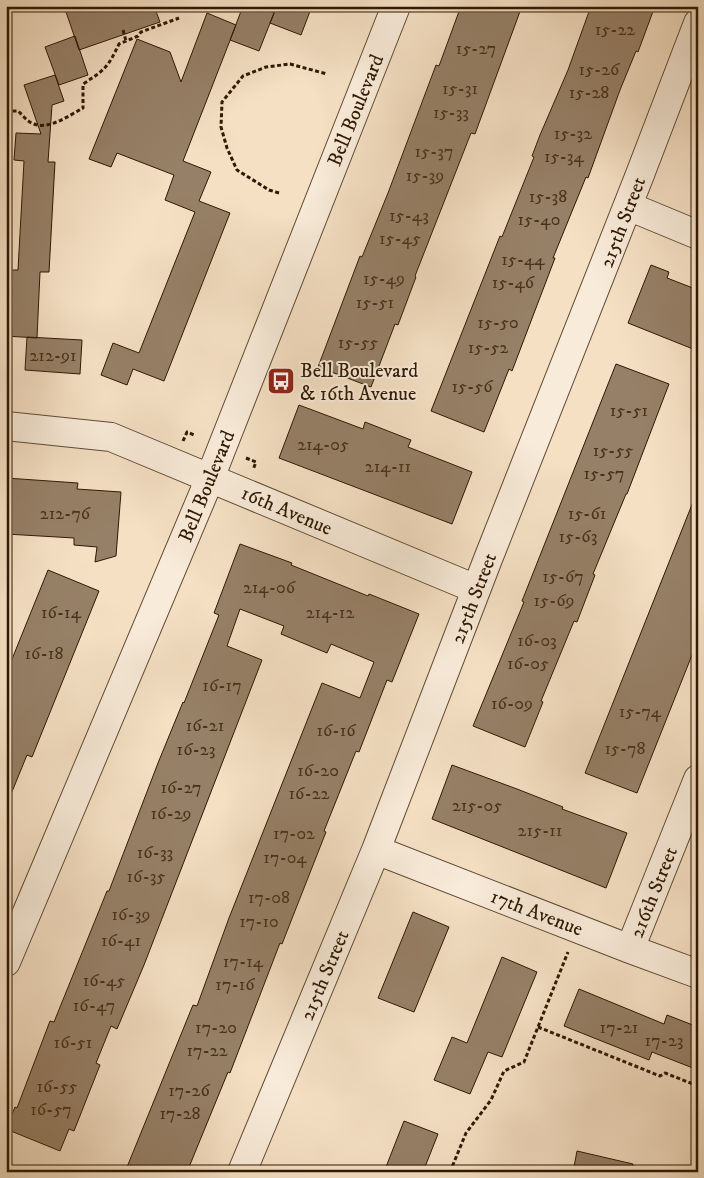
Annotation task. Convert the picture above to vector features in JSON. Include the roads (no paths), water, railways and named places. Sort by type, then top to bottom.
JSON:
[{"type":"street","name":"Bell Boulevard","points":[[6,962],[210,478],[396,6]]},
{"type":"street","name":"215th Street","points":[[242,1172],[376,850],[476,589],[628,206],[698,23]]},
{"type":"street","points":[[628,206],[698,235]]},
{"type":"street","name":"16th Avenue","points":[[6,426],[110,437],[476,589]]},
{"type":"street","name":"216th Street","points":[[630,949],[698,779]]},
{"type":"street","name":"17th Avenue","points":[[376,850],[698,974]]},
{"type":"place","name":"Bell Boulevard & 16th Avenue","points":[[281,381]]}]
